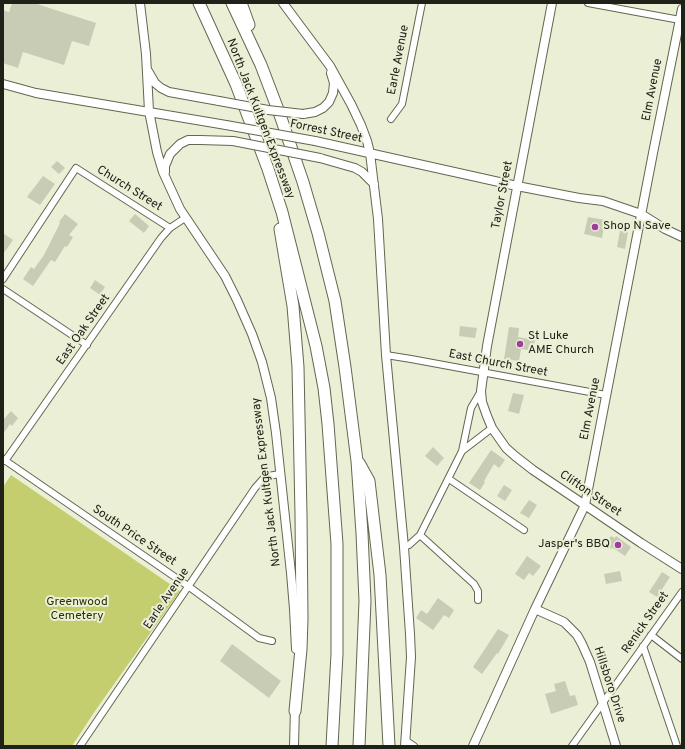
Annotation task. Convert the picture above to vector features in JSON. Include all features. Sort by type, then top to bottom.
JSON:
[{"type":"highway","name":"North Jack Kultgen Expressway","points":[[199,3],[236,84],[268,169],[282,212],[316,346],[324,388],[335,508],[337,582],[332,746]]},
{"type":"highway","name":"North Jack Kultgen Expressway","points":[[232,3],[268,83],[280,115],[303,182],[318,233],[335,301],[357,461],[362,533],[365,601],[359,746]]},
{"type":"highway","points":[[242,3],[268,83]]},
{"type":"highway","points":[[268,169],[293,306],[298,367],[302,619],[300,669],[295,711]]},
{"type":"highway","points":[[357,461],[370,481],[380,575],[389,746]]},
{"type":"main road","name":"North Jack Kultgen Expressway","points":[[140,3],[147,70],[149,111],[157,152],[164,175],[185,218],[225,276],[237,300],[262,362],[271,398],[294,609],[296,644],[294,746]]},
{"type":"main road","points":[[283,3],[327,61],[358,118],[368,141],[370,153],[378,219],[386,355],[404,547],[411,657],[405,743]]},
{"type":"main road","name":"Taylor Street","points":[[492,428],[486,416],[481,391],[483,373],[552,3]]},
{"type":"main road","name":"Elm Avenue","points":[[473,746],[535,609],[585,505],[682,9]]},
{"type":"main road","points":[[147,70],[155,83],[169,92],[268,110],[303,114],[315,112],[323,108],[329,102],[333,93],[334,83],[327,61]]},
{"type":"main road","name":"Forrest Street","points":[[3,84],[36,93],[315,140],[517,186],[603,201],[641,214],[682,237]]},
{"type":"main road","points":[[164,175],[165,166],[170,154],[180,144],[188,140],[233,141],[320,158],[355,168],[362,172],[374,184]]},
{"type":"main road","name":"Clifton Street","points":[[492,428],[506,448],[533,470],[682,569]]},
{"type":"main road","name":"Hillsboro Drive","points":[[535,609],[564,622],[577,635],[590,662],[616,746]]},
{"type":"street","name":"Earle Avenue","points":[[391,119],[402,104],[422,3]]},
{"type":"street","points":[[588,3],[680,20]]},
{"type":"street","name":"Church Street","points":[[3,279],[76,168],[170,228]]},
{"type":"street","name":"East Oak Street","points":[[4,460],[87,345],[161,238],[170,228],[185,218]]},
{"type":"street","points":[[3,289],[87,345]]},
{"type":"street","name":"East Church Street","points":[[386,355],[606,395]]},
{"type":"street","name":"Taylor Street","points":[[404,547],[409,545],[420,535],[449,479],[462,451],[471,408],[481,391]]},
{"type":"street","name":"Taylor Street","points":[[462,451],[492,428]]},
{"type":"street","name":"South Price Street","points":[[4,460],[188,586],[259,638],[272,640]]},
{"type":"street","name":"Earle Avenue","points":[[80,746],[255,488],[268,476],[280,474]]},
{"type":"street","points":[[449,479],[524,530]]},
{"type":"street","points":[[420,535],[474,584],[478,591],[478,600]]},
{"type":"street","name":"Renick Street","points":[[572,746],[682,592]]},
{"type":"street","points":[[652,635],[682,658]]},
{"type":"street","points":[[644,646],[677,746]]},
{"type":"street","points":[[405,743],[414,746]]},
{"type":"green space","name":"Greenwood Cemetery","points":[[11,475],[180,591],[72,746],[3,746],[3,487]]},
{"type":"building","points":[[12,3],[34,3],[96,23],[89,46],[72,41],[64,65],[23,52],[18,68],[3,63],[3,10],[9,12]]},
{"type":"building","points":[[57,161],[65,168],[59,174],[51,167]]},
{"type":"building","points":[[43,176],[55,184],[40,205],[27,197]]},
{"type":"building","points":[[65,214],[78,224],[69,235],[73,237],[67,247],[65,246],[55,262],[51,260],[33,286],[23,279],[31,267],[34,269],[44,255],[60,223],[59,222]]},
{"type":"building","points":[[135,214],[149,226],[144,233],[129,221]]},
{"type":"building","name":"Shop N Save","points":[[588,217],[605,220],[602,238],[584,234]]},
{"type":"building","points":[[620,231],[628,232],[625,249],[617,247]]},
{"type":"building","points":[[3,233],[13,240],[3,254]]},
{"type":"building","points":[[95,280],[105,287],[100,295],[90,288]]},
{"type":"building","points":[[460,326],[477,328],[475,338],[459,336]]},
{"type":"building","name":"St Luke AME Church","points":[[509,327],[519,328],[518,337],[535,340],[533,351],[521,349],[519,361],[504,359]]},
{"type":"building","points":[[513,393],[524,395],[519,414],[508,411]]},
{"type":"building","points":[[11,411],[18,418],[12,426],[10,424],[3,434],[3,420]]},
{"type":"building","points":[[433,447],[444,458],[437,466],[425,456]]},
{"type":"building","points":[[491,450],[505,460],[499,468],[494,464],[480,490],[469,483]]},
{"type":"building","points":[[504,485],[512,490],[505,501],[497,496]]},
{"type":"building","points":[[529,500],[537,505],[529,518],[520,513]]},
{"type":"building","name":"Jasper's BBQ","points":[[611,536],[615,538],[616,536],[631,547],[625,556],[613,548],[609,549],[606,543]]},
{"type":"building","points":[[527,556],[541,566],[533,576],[529,573],[524,580],[515,574]]},
{"type":"building","points":[[620,571],[622,581],[606,584],[604,574]]},
{"type":"building","points":[[662,572],[670,577],[657,597],[649,592]]},
{"type":"building","points":[[438,598],[454,610],[449,618],[444,615],[433,630],[416,618],[421,610],[427,614]]},
{"type":"building","points":[[498,629],[509,635],[498,654],[497,653],[482,674],[473,667]]},
{"type":"building","points":[[232,644],[281,681],[269,698],[220,661]]},
{"type":"building","points":[[565,681],[570,696],[575,695],[578,705],[551,714],[545,694],[556,691],[554,684]]},
{"type":"place","name":"Shop N Save","points":[[595,227]]},
{"type":"place","name":"St Luke AME Church","points":[[520,344]]},
{"type":"place","name":"Jasper's BBQ","points":[[618,545]]}]
